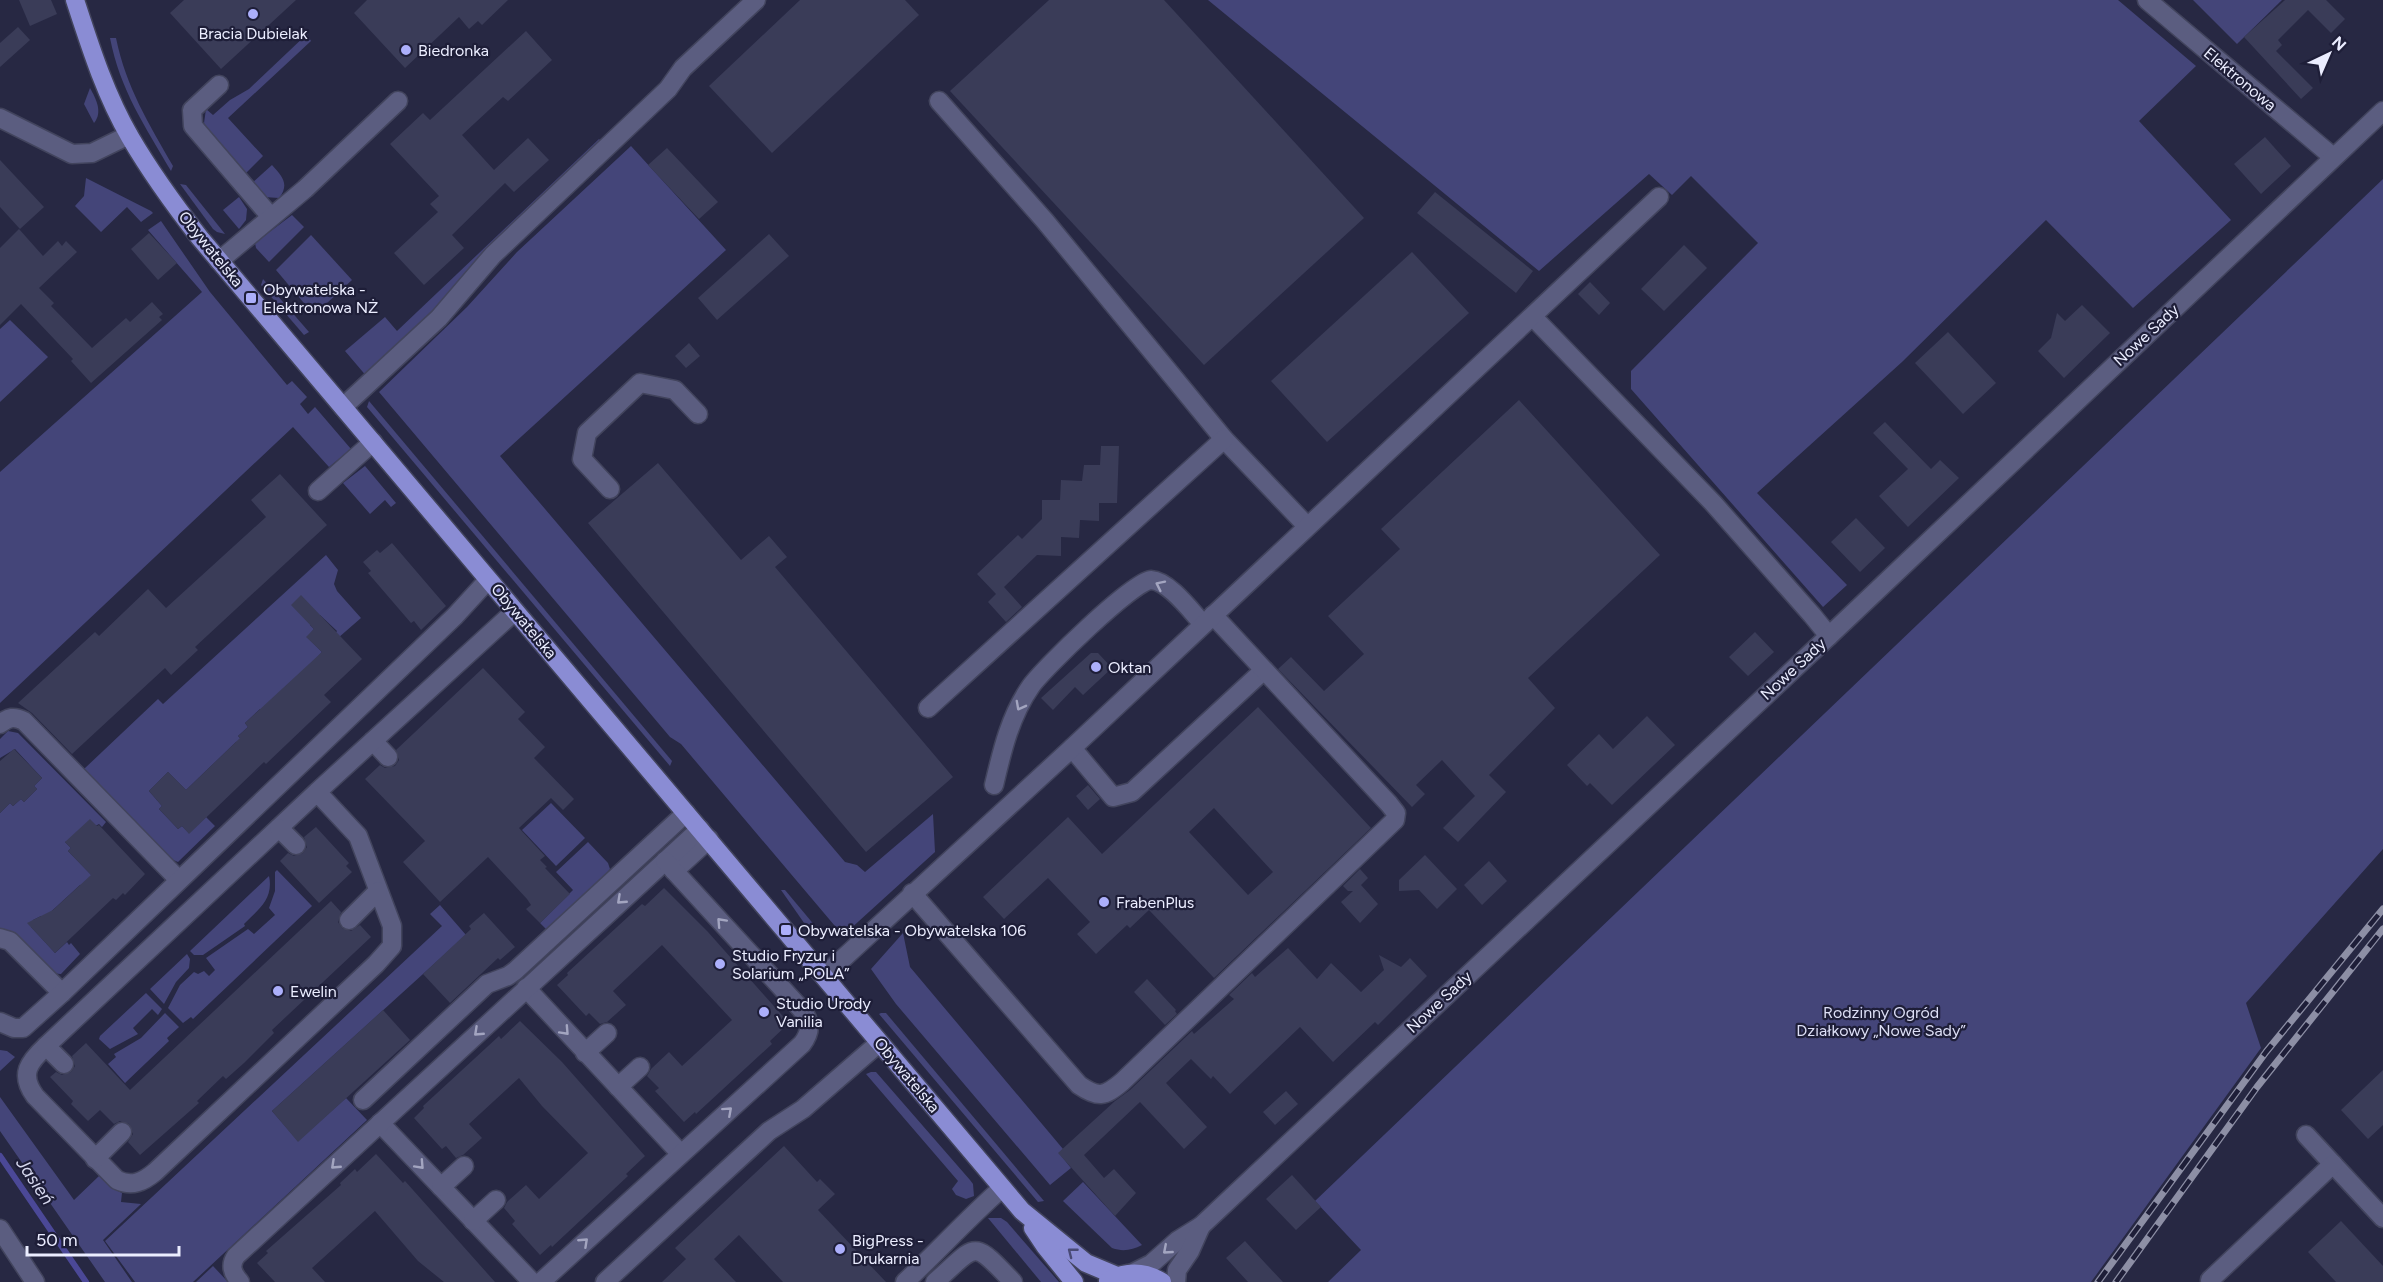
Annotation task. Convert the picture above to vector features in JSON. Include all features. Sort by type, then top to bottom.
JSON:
[{"type":"main road","name":"Obywatelska","points":[[75,0],[93,53],[129,135],[169,198],[219,261],[1022,1211],[1045,1246],[1074,1282]]},
{"type":"main road","name":"Obywatelska","points":[[1022,1211],[1086,1263],[1119,1277],[1147,1275],[1162,1282]]},
{"type":"street","points":[[343,407],[439,318],[493,255],[668,89],[683,69],[756,0]]},
{"type":"street","name":"Elektronowa","points":[[2147,0],[2333,157]]},
{"type":"street","points":[[219,85],[192,110],[193,126],[271,218]]},
{"type":"street","points":[[219,261],[305,189],[398,101]]},
{"type":"street","points":[[939,101],[1045,221],[1224,440],[1307,526]]},
{"type":"street","name":"Nowe Sady","points":[[1119,1277],[1150,1264],[1177,1241],[1201,1226],[2383,111]]},
{"type":"street","points":[[0,118],[72,154],[92,153],[129,135]]},
{"type":"street","points":[[824,976],[1072,748],[1659,197]]},
{"type":"street","points":[[1533,317],[1713,503],[1828,636]]},
{"type":"street","points":[[610,489],[582,459],[587,433],[640,383],[675,390],[698,414]]},
{"type":"street","points":[[928,708],[1224,440]]},
{"type":"street","points":[[318,491],[373,442]]},
{"type":"street","points":[[0,1022],[14,1028],[23,1028],[62,993],[455,616],[488,580]]},
{"type":"street","points":[[912,894],[1079,1085],[1090,1093],[1101,1095],[1111,1092],[1395,820],[1396,813],[1264,670],[1208,619],[1174,592],[1154,580],[1145,581],[1119,600],[1031,686],[1006,734],[994,785]]},
{"type":"street","points":[[317,792],[357,836],[393,933],[392,946],[376,964],[150,1176],[135,1184],[125,1184],[111,1176],[39,1101],[28,1086],[29,1065],[46,1046],[317,792],[515,611]]},
{"type":"street","points":[[1072,748],[1113,797],[1132,792],[1264,670]]},
{"type":"street","points":[[0,724],[7,718],[15,717],[24,721],[179,880]]},
{"type":"street","points":[[373,741],[388,758]]},
{"type":"street","points":[[363,1100],[487,984],[515,971],[686,813]]},
{"type":"street","points":[[279,828],[296,845]]},
{"type":"street","points":[[240,1282],[234,1275],[232,1267],[236,1256],[526,988],[704,834]]},
{"type":"street","points":[[541,1282],[802,1044],[810,1026],[809,1019],[801,1009],[669,866]]},
{"type":"street","points":[[349,920],[378,891]]},
{"type":"street","points":[[0,938],[10,941],[62,993]]},
{"type":"street","points":[[526,988],[680,1153]]},
{"type":"street","points":[[585,1053],[607,1033]]},
{"type":"street","points":[[605,1282],[769,1131],[803,1109],[879,1043]]},
{"type":"street","points":[[46,1046],[64,1064]]},
{"type":"street","points":[[618,1087],[640,1067]]},
{"type":"street","points":[[380,1122],[532,1282]]},
{"type":"street","points":[[95,1159],[122,1132]]},
{"type":"street","points":[[2306,1135],[2383,1218]]},
{"type":"street","points":[[2210,1280],[2333,1164]]},
{"type":"street","points":[[441,1187],[464,1166]]},
{"type":"street","points":[[905,1282],[965,1221],[1002,1188]]},
{"type":"street","points":[[473,1221],[496,1200]]},
{"type":"street","name":"Nowe Sady","points":[[1176,1282],[1177,1270],[1190,1251],[1201,1226]]},
{"type":"street","points":[[0,1229],[35,1282]]},
{"type":"street","points":[[935,1282],[970,1251],[979,1250],[987,1254],[1013,1282]]},
{"type":"green space","points":[[1208,0],[2118,0],[2196,66],[2139,121],[2231,220],[2133,308],[2046,220],[1902,362],[1757,493],[1847,585],[1823,607],[1631,389],[1631,371],[1758,243],[1691,176],[1672,195],[1649,174],[1539,271]]},
{"type":"green space","points":[[2193,0],[2282,0],[2237,44]]},
{"type":"green space","points":[[307,34],[311,41],[228,118],[263,156],[245,174],[207,129],[204,123],[206,109],[213,115],[230,100],[249,89]]},
{"type":"green space","points":[[110,38],[116,38],[132,89],[173,166],[171,171],[127,91],[114,57]]},
{"type":"green space","points":[[90,88],[98,110],[94,123],[84,104]]},
{"type":"green space","points":[[599,139],[603,143],[368,378],[345,351],[385,317],[397,331]]},
{"type":"green space","points":[[631,146],[726,250],[500,456],[845,862],[857,865],[865,872],[933,814],[935,852],[848,931],[840,932],[681,744],[670,737],[379,392],[467,307],[517,252]]},
{"type":"green space","points":[[272,165],[282,177],[284,184],[279,198],[264,197],[252,183]]},
{"type":"green space","points":[[86,178],[153,213],[141,222],[127,207],[101,232],[75,206],[84,196]]},
{"type":"green space","name":"Rodzinny Ogród Działkowy „Nowe Sady”","points":[[2383,179],[2383,849],[2246,1003],[2261,1048],[2091,1282],[1328,1282],[1361,1250],[1315,1201]]},
{"type":"green space","points":[[180,184],[186,185],[225,234],[213,229]]},
{"type":"green space","points":[[239,197],[247,209],[246,220],[239,229],[223,210]]},
{"type":"green space","points":[[292,215],[304,227],[269,262],[256,248],[255,243]]},
{"type":"green space","points":[[161,221],[210,292],[287,385],[292,381],[307,397],[300,404],[308,414],[315,407],[351,449],[329,467],[293,427],[0,703],[0,472],[202,292],[148,230]]},
{"type":"green space","points":[[311,235],[352,280],[314,315],[276,270]]},
{"type":"green space","points":[[263,279],[309,332],[304,335],[261,285]]},
{"type":"green space","points":[[10,320],[48,357],[0,402],[0,329]]},
{"type":"green space","points":[[369,401],[672,761],[670,766],[367,407]]},
{"type":"green space","points":[[365,466],[396,503],[391,507],[385,500],[370,514],[343,483]]},
{"type":"green space","points":[[326,555],[338,570],[334,584],[337,591],[361,618],[338,638],[335,634],[337,631],[320,615],[310,625],[314,629],[307,637],[322,652],[265,714],[260,709],[245,723],[248,727],[238,736],[243,741],[236,742],[186,790],[168,772],[149,791],[162,806],[159,809],[178,829],[182,826],[189,833],[206,817],[215,826],[178,862],[171,859],[84,772],[84,769],[158,699],[163,704]]},
{"type":"green space","points":[[8,731],[18,733],[106,822],[102,827],[99,824],[65,842],[71,848],[68,851],[98,882],[80,885],[43,919],[41,916],[33,920],[31,927],[55,953],[67,942],[69,945],[71,943],[80,954],[61,974],[46,966],[19,938],[0,931],[0,813],[10,803],[13,806],[21,799],[24,802],[37,789],[34,786],[42,778],[15,749],[0,758],[0,739]]},
{"type":"green space","points":[[551,803],[585,838],[556,866],[522,830]]},
{"type":"green space","points":[[588,842],[608,863],[610,869],[546,929],[540,923],[573,890],[556,872]]},
{"type":"green space","points":[[277,870],[312,906],[193,1019],[191,1017],[183,1023],[168,1008],[180,985],[194,972],[198,974],[204,971],[209,976],[215,970],[206,958],[248,929],[254,934],[275,915],[269,908],[275,891],[275,872]]},
{"type":"green space","points":[[269,876],[267,898],[244,924],[245,926],[203,955],[194,955],[190,951]]},
{"type":"green space","points":[[781,890],[785,890],[826,939],[809,930]]},
{"type":"green space","points":[[440,905],[466,935],[272,1111],[298,1141],[346,1098],[367,1120],[193,1282],[135,1282],[105,1241],[442,926],[430,914]]},
{"type":"green space","points":[[903,933],[910,967],[1063,1149],[1059,1153],[1071,1168],[1050,1185],[896,1004],[871,969]]},
{"type":"green space","points":[[187,954],[190,959],[189,968],[176,982],[164,1004],[150,989]]},
{"type":"green space","points":[[146,993],[162,1009],[158,1015],[152,1009],[133,1028],[138,1034],[110,1049],[99,1039],[100,1036]]},
{"type":"green space","points":[[165,1013],[179,1027],[167,1038],[169,1041],[125,1083],[108,1064],[116,1057],[114,1054],[141,1038]]},
{"type":"green space","points":[[886,1013],[1044,1201],[1038,1202],[879,1014]]},
{"type":"green space","points":[[0,1050],[7,1051],[15,1057],[0,1071]]},
{"type":"green space","points":[[876,1072],[970,1180],[973,1184],[974,1196],[966,1199],[956,1195],[952,1189],[958,1181],[866,1074]]},
{"type":"green space","points":[[0,1097],[74,1200],[99,1176],[110,1187],[122,1193],[121,1202],[141,1204],[103,1240],[132,1282],[105,1282],[0,1131]]},
{"type":"green space","points":[[1083,1182],[1142,1245],[1127,1250],[1112,1248],[1063,1201]]},
{"type":"green space","points":[[988,1218],[1001,1218],[1007,1222],[1059,1282],[1041,1282]]},
{"type":"green space","points":[[213,1266],[228,1282],[196,1282]]},
{"type":"building","points":[[19,0],[51,0],[57,14],[30,26]]},
{"type":"building","points":[[184,0],[296,0],[221,69],[170,13]]},
{"type":"building","name":"Biedronka","points":[[367,0],[508,0],[482,25],[478,21],[469,29],[459,17],[405,68],[354,13]]},
{"type":"building","points":[[800,0],[905,0],[919,15],[772,153],[709,86]]},
{"type":"building","points":[[1049,0],[1164,0],[1364,218],[1204,365],[950,91]]},
{"type":"building","points":[[2285,0],[2326,0],[2345,19],[2331,33],[2308,10],[2278,40],[2282,45],[2276,51],[2313,88],[2301,99],[2244,37]]},
{"type":"building","points":[[18,27],[30,40],[0,67],[0,43]]},
{"type":"building","points":[[526,31],[552,60],[508,101],[503,97],[462,135],[494,170],[528,138],[549,160],[514,192],[505,183],[452,235],[464,248],[424,285],[394,253],[438,212],[430,204],[439,196],[390,144],[423,113],[430,120]]},
{"type":"building","points":[[2265,137],[2291,166],[2261,194],[2234,164]]},
{"type":"building","points":[[667,148],[718,202],[699,219],[648,165]]},
{"type":"building","points":[[0,160],[44,207],[20,229],[0,207]]},
{"type":"building","points":[[1435,192],[1533,271],[1516,293],[1417,213]]},
{"type":"building","points":[[19,229],[43,256],[58,241],[62,246],[66,241],[77,252],[39,288],[54,303],[51,306],[92,348],[126,318],[130,322],[152,302],[163,314],[159,317],[162,320],[91,383],[71,361],[73,359],[21,304],[0,325],[0,248]]},
{"type":"building","points":[[149,233],[177,263],[158,280],[131,249]]},
{"type":"building","points":[[769,234],[789,256],[717,320],[698,298]]},
{"type":"building","points":[[1684,245],[1707,268],[1664,311],[1641,289]]},
{"type":"building","points":[[1412,252],[1469,313],[1327,442],[1271,381]]},
{"type":"building","points":[[1590,282],[1610,303],[1599,315],[1578,294]]},
{"type":"building","points":[[2082,305],[2110,333],[2064,378],[2038,351],[2051,338],[2057,313],[2065,321]]},
{"type":"building","points":[[1948,332],[1996,383],[1963,414],[1915,363]]},
{"type":"building","points":[[689,343],[700,356],[686,368],[675,356]]},
{"type":"building","points":[[1519,400],[1660,555],[1528,678],[1555,708],[1489,775],[1506,792],[1458,842],[1443,828],[1475,796],[1442,760],[1416,785],[1425,794],[1412,807],[1278,669],[1291,657],[1324,691],[1364,654],[1328,616],[1400,549],[1381,529]]},
{"type":"building","points":[[1885,422],[1931,469],[1940,460],[1959,478],[1908,527],[1879,496],[1908,469],[1873,433]]},
{"type":"building","points":[[1101,446],[1119,446],[1117,503],[1099,503],[1099,521],[1080,520],[1079,538],[1061,537],[1061,556],[1037,555],[1004,587],[1022,607],[1006,622],[988,602],[996,594],[977,574],[1018,535],[1022,539],[1042,519],[1042,500],[1060,500],[1061,480],[1082,481],[1084,465],[1100,465]]},
{"type":"building","points":[[658,463],[741,560],[769,536],[787,557],[775,567],[953,777],[866,852],[588,523]]},
{"type":"building","points":[[280,474],[327,525],[195,647],[198,650],[171,675],[165,668],[72,754],[32,713],[18,703],[95,632],[99,636],[148,589],[166,608],[266,517],[251,500]]},
{"type":"building","points":[[1856,518],[1885,548],[1860,572],[1831,542]]},
{"type":"building","points":[[392,543],[446,606],[421,630],[414,621],[411,623],[368,573],[371,571],[363,562],[377,550],[380,553]]},
{"type":"building","points":[[301,595],[362,659],[324,695],[331,702],[266,764],[264,762],[189,834],[182,826],[178,829],[159,809],[162,806],[149,791],[168,772],[186,790],[240,738],[238,736],[248,727],[245,723],[322,652],[306,637],[314,629],[291,605]]},
{"type":"building","points":[[1755,632],[1774,652],[1748,676],[1729,657]]},
{"type":"building","points":[[1091,653],[1098,653],[1112,668],[1083,695],[1075,687],[1053,710],[1041,698]]},
{"type":"building","points":[[483,668],[525,712],[518,719],[545,747],[534,758],[574,799],[563,810],[551,798],[519,828],[545,856],[540,860],[547,867],[545,868],[570,894],[540,923],[526,909],[531,905],[527,899],[488,857],[440,902],[403,862],[425,841],[365,779],[380,765],[385,768],[395,766],[399,760],[396,750]]},
{"type":"building","points":[[1258,707],[1371,828],[1214,978],[1149,910],[1130,928],[1127,925],[1096,954],[1077,934],[1090,922],[1048,878],[1004,919],[983,897],[1068,817],[1102,854]],"holes":[[[1214,808],[1273,872],[1248,895],[1189,832]]]},
{"type":"building","points":[[1647,716],[1675,745],[1612,805],[1590,783],[1587,786],[1567,765],[1599,734],[1613,749]]},
{"type":"building","points":[[14,749],[42,778],[34,786],[37,789],[24,802],[21,799],[13,806],[10,803],[0,813],[0,761]]},
{"type":"building","points":[[1088,785],[1100,799],[1088,810],[1076,796]]},
{"type":"building","points":[[90,819],[97,826],[99,825],[145,874],[125,895],[123,893],[116,900],[113,898],[55,953],[27,923],[53,910],[91,875],[68,851],[71,848],[65,842]]},
{"type":"building","points":[[316,827],[349,863],[346,866],[352,872],[319,903],[280,861],[288,853],[294,856],[303,853],[307,847],[304,837]]},
{"type":"building","points":[[1425,855],[1457,889],[1437,909],[1419,890],[1399,891],[1399,880]]},
{"type":"building","points":[[1489,861],[1507,881],[1482,905],[1464,885]]},
{"type":"building","points":[[1360,869],[1368,878],[1361,885],[1378,904],[1360,923],[1341,902],[1353,891],[1348,891],[1343,886]]},
{"type":"building","points":[[664,888],[708,932],[789,1023],[770,1041],[772,1044],[696,1114],[695,1112],[684,1122],[655,1091],[659,1088],[647,1076],[669,1052],[682,1066],[732,1020],[662,945],[613,991],[626,1005],[607,1022],[600,1024],[589,1013],[586,1016],[557,985],[642,904],[645,906]]},
{"type":"building","name":"Ewelin","points":[[331,901],[341,912],[338,922],[342,928],[351,931],[360,925],[371,937],[272,1030],[274,1033],[244,1063],[226,1079],[223,1076],[197,1101],[199,1103],[140,1155],[128,1142],[133,1134],[129,1124],[120,1121],[114,1124],[100,1110],[88,1121],[50,1077],[56,1072],[62,1075],[71,1072],[75,1066],[72,1056],[86,1043],[130,1090]]},
{"type":"building","points":[[484,913],[515,947],[500,960],[498,958],[450,1003],[423,974],[471,929],[469,926]]},
{"type":"building","points":[[1288,948],[1317,979],[1331,963],[1361,992],[1384,970],[1379,955],[1401,967],[1410,958],[1427,976],[1378,1025],[1375,1022],[1333,1062],[1300,1027],[1230,1094],[1213,1076],[1211,1079],[1191,1059],[1166,1083],[1207,1127],[1184,1149],[1140,1102],[1084,1155],[1104,1178],[1114,1169],[1136,1193],[1115,1216],[1058,1153],[1130,1090],[1192,1031],[1194,1034],[1234,999],[1229,995],[1252,973],[1255,977]]},
{"type":"building","points":[[1147,979],[1176,1010],[1177,1014],[1165,1025],[1134,992]]},
{"type":"building","points":[[383,1010],[410,1040],[298,1142],[272,1111]]},
{"type":"building","points":[[520,1021],[562,1062],[645,1156],[626,1174],[628,1176],[552,1247],[551,1245],[540,1255],[512,1224],[515,1221],[504,1208],[507,1202],[526,1185],[539,1199],[588,1153],[542,1106],[519,1078],[469,1124],[482,1138],[463,1155],[456,1158],[446,1146],[442,1149],[414,1118],[424,1108],[423,1106],[499,1036],[501,1039]]},
{"type":"building","points":[[2383,1070],[2383,1125],[2368,1139],[2341,1110]]},
{"type":"building","points":[[1286,1091],[1298,1104],[1275,1125],[1263,1112]]},
{"type":"building","points":[[784,1146],[817,1182],[820,1179],[835,1194],[818,1210],[886,1282],[783,1282],[739,1235],[714,1259],[736,1282],[662,1282],[686,1259],[675,1248]]},
{"type":"building","points":[[376,1154],[403,1183],[405,1181],[495,1282],[444,1282],[418,1261],[375,1211],[312,1268],[325,1282],[275,1282],[257,1263],[268,1253],[266,1251],[341,1185],[340,1183],[355,1169],[357,1172]]},
{"type":"building","points":[[1292,1175],[1321,1207],[1296,1230],[1266,1199]]},
{"type":"building","points":[[2341,1221],[2383,1266],[2383,1282],[2336,1282],[2308,1252]]},
{"type":"building","points":[[1245,1241],[1283,1282],[1248,1282],[1226,1258]]},
{"type":"waterway","name":"Jasień","points":[[0,1156],[86,1282]]},
{"type":"railway","points":[[2098,1282],[2266,1052],[2383,909]]},
{"type":"railway","points":[[2116,1282],[2257,1087],[2383,929]]},
{"type":"place","name":"Bracia Dubielak","points":[[253,14]]},
{"type":"place","name":"Biedronka","points":[[406,50]]},
{"type":"place","name":"Obywatelska - Elektronowa NŻ","points":[[251,298]]},
{"type":"place","name":"Oktan","points":[[1096,667]]},
{"type":"place","name":"FrabenPlus","points":[[1104,902]]},
{"type":"place","name":"Obywatelska - Obywatelska 106","points":[[786,930]]},
{"type":"place","name":"Studio Fryzur i Solarium „POLA”","points":[[720,964]]},
{"type":"place","name":"Ewelin","points":[[278,991]]},
{"type":"place","name":"Studio Urody Vanilia","points":[[764,1012]]},
{"type":"place","name":"BigPress - Drukarnia","points":[[840,1249]]}]
